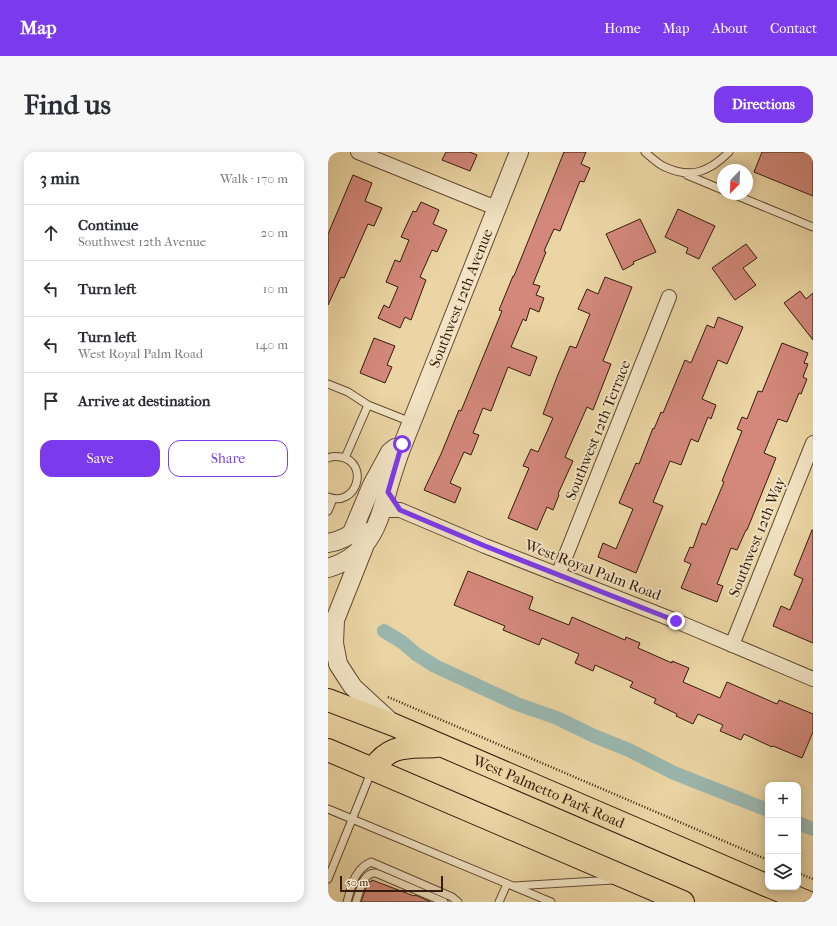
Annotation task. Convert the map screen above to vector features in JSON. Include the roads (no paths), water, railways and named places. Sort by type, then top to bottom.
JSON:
[{"type":"main road","name":"West Palmetto Park Road","points":[[328,700],[394,725],[765,885]]},
{"type":"main road","points":[[373,769],[383,756],[391,751],[441,746]]},
{"type":"main road","points":[[328,750],[683,902]]},
{"type":"main road","points":[[778,890],[807,902]]},
{"type":"street","points":[[358,152],[496,208]]},
{"type":"street","name":"Southwest 12th Avenue","points":[[358,539],[374,528],[392,503],[402,444],[519,152]]},
{"type":"street","name":"Southwest 12th Terrace","points":[[558,575],[669,297]]},
{"type":"street","name":"Southwest 12th Way","points":[[732,645],[813,443]]},
{"type":"street","name":"Southwest 12th Avenue","points":[[328,568],[352,556],[358,539],[364,484],[390,452],[402,444]]},
{"type":"street","name":"West Royal Palm Road","points":[[392,503],[485,546],[676,621],[813,679]]},
{"type":"street","points":[[328,543],[341,540],[358,539],[335,620],[334,643],[338,664],[350,682],[394,725]]},
{"type":"lane","points":[[645,152],[664,167],[687,174],[717,187]]},
{"type":"lane","points":[[687,174],[709,168],[720,161],[729,152]]},
{"type":"lane","points":[[747,200],[813,228]]},
{"type":"lane","points":[[328,384],[348,392],[368,405],[411,422]]},
{"type":"lane","points":[[345,458],[368,405]]},
{"type":"lane","points":[[328,458],[338,456],[351,462],[357,475],[364,484]]},
{"type":"lane","points":[[328,511],[330,498],[345,497],[355,488],[364,484],[379,485],[392,503]]},
{"type":"lane","points":[[328,880],[331,861],[352,820],[373,769]]},
{"type":"lane","points":[[328,809],[551,902]]},
{"type":"lane","points":[[347,902],[359,870],[364,865],[371,862],[452,896],[458,902]]},
{"type":"lane","points":[[356,902],[366,876],[371,872],[444,902]]},
{"type":"lane","points":[[509,885],[630,879]]},
{"type":"lane","points":[[499,902],[509,885]]},
{"type":"waterway","points":[[384,631],[435,666],[517,704],[557,718],[594,736],[629,750],[674,773],[765,809]]},
{"type":"waterway","points":[[801,824],[813,829]]}]
